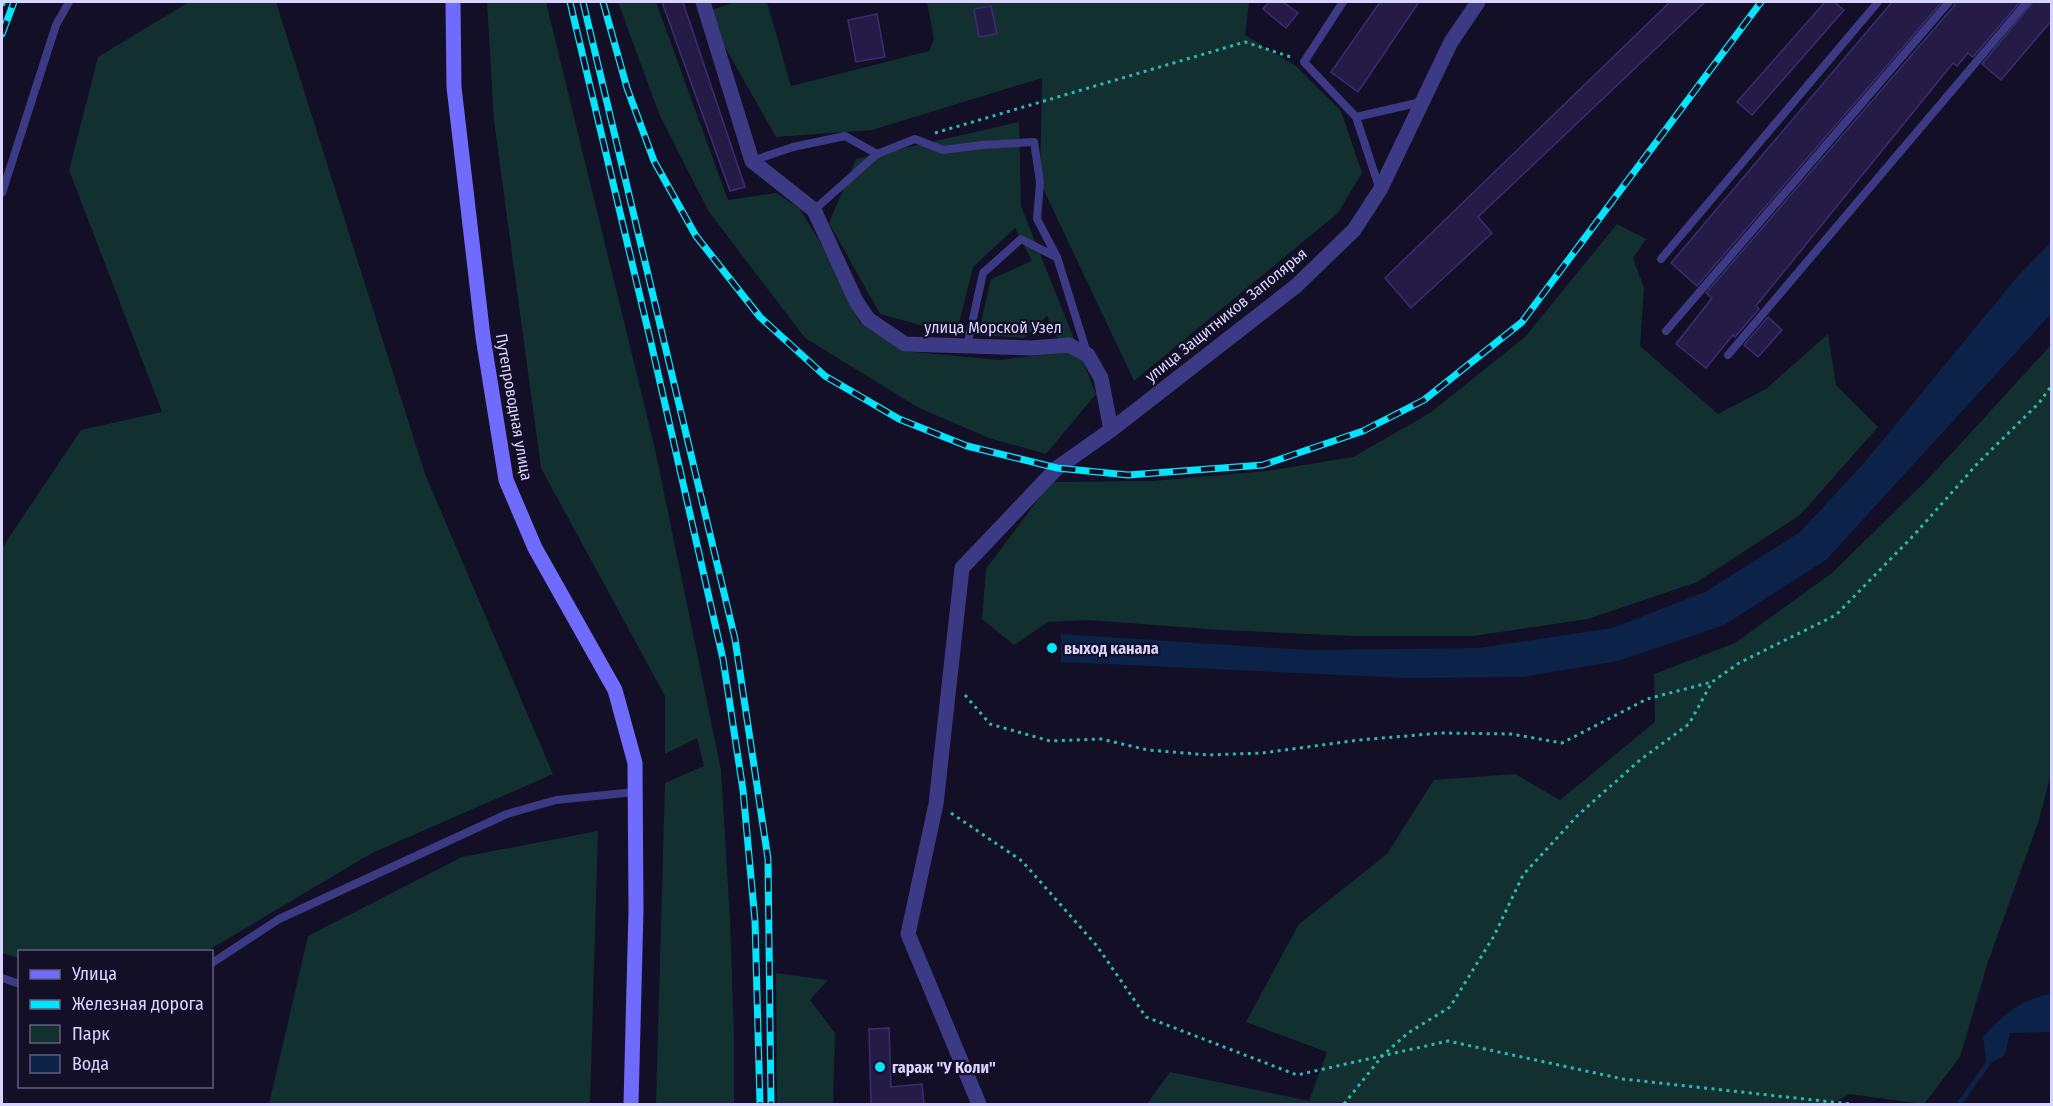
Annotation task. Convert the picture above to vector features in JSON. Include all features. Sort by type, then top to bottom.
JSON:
[{"type":"main road","name":"Путепроводная улица","points":[[453,2],[454,87],[483,337],[506,480],[535,548],[615,690],[635,764],[636,910],[631,1104]]},
{"type":"street","points":[[702,2],[752,161]]},
{"type":"street","name":"улица Защитников Заполярья","points":[[979,1104],[908,934],[936,804],[962,568],[1058,468],[1111,430],[1296,286],[1354,230],[1380,190],[1451,42],[1479,2]]},
{"type":"street","name":"улица Морской Узел","points":[[752,161],[814,210],[856,301],[868,320],[905,345],[966,348],[1031,348],[1069,345],[1088,355]]},
{"type":"street","points":[[1088,355],[1101,378],[1111,430]]},
{"type":"lane","points":[[2,193],[56,25],[69,2]]},
{"type":"lane","points":[[1343,2],[1304,62],[1356,117],[1380,190]]},
{"type":"lane","points":[[1661,259],[1878,2]]},
{"type":"lane","points":[[1666,331],[1948,2]]},
{"type":"lane","points":[[1728,356],[2026,2]]},
{"type":"lane","points":[[1356,117],[1423,102]]},
{"type":"lane","points":[[752,161],[793,147],[845,136],[877,154]]},
{"type":"lane","points":[[814,210],[877,154],[915,139],[943,150],[1034,142],[1040,182],[1037,219],[1058,257],[1088,355]]},
{"type":"lane","points":[[966,348],[983,273],[1021,239],[1058,257]]},
{"type":"lane","points":[[213,962],[279,919],[507,814],[556,800],[635,792]]},
{"type":"lane","points":[[2,978],[18,983]]},
{"type":"path","points":[[915,139],[1245,42],[1304,62]]},
{"type":"path","points":[[950,678],[990,724],[1050,741],[1101,739],[1148,750],[1208,755],[1262,753],[1359,740],[1441,733],[1511,734],[1562,744],[1647,699],[1712,682],[1739,663],[1836,615],[1914,535],[1978,463],[2039,403],[2052,385]]},
{"type":"path","points":[[1344,1104],[1383,1055],[1408,1033],[1450,1007],[1494,936],[1523,875],[1578,815],[1640,760],[1689,724],[1712,682]]},
{"type":"path","points":[[936,804],[1022,861],[1097,946],[1146,1017],[1297,1075],[1448,1041],[1623,1079],[1850,1104]]},
{"type":"green space","points":[[189,2],[276,2],[425,474],[553,774],[372,853],[209,950],[18,950],[18,958],[2,953],[2,548],[81,430],[162,412],[69,170],[98,57]]},
{"type":"green space","points":[[487,2],[546,2],[655,449],[721,770],[730,920],[734,1104],[656,1104],[665,783],[704,766],[697,738],[665,754],[665,696],[541,468],[494,121]]},
{"type":"green space","points":[[618,2],[656,2],[728,200],[776,193],[799,208],[821,244],[860,323],[904,351],[1000,360],[1064,352],[1047,316],[1024,338],[978,335],[991,279],[1032,261],[1015,228],[973,267],[956,335],[880,314],[829,223],[856,159],[1019,122],[1021,206],[1096,394],[1046,454],[989,438],[919,408],[805,338],[709,212],[660,116]]},
{"type":"green space","points":[[736,2],[767,2],[791,86],[929,51],[934,39],[927,2],[1249,2],[1245,35],[1296,66],[1341,111],[1362,173],[1338,213],[1134,381],[1040,182],[1042,78],[872,130],[776,137],[705,12]]},
{"type":"green space","points":[[1617,224],[1646,239],[1633,258],[1644,288],[1640,346],[1718,414],[1766,389],[1828,334],[1836,385],[1878,427],[1800,515],[1697,582],[1588,619],[1473,636],[1353,636],[1221,630],[1088,620],[1048,622],[1014,645],[982,619],[986,569],[1051,482],[1152,481],[1267,471],[1353,457],[1430,413],[1525,337]]},
{"type":"green space","points":[[2051,345],[2051,773],[2039,820],[1988,962],[1960,1057],[1924,1104],[1849,1094],[1832,1104],[1147,1104],[1170,1072],[1309,1101],[1327,1052],[1246,1022],[1299,924],[1387,854],[1434,780],[1515,774],[1560,800],[1655,722],[1654,674],[1735,643],[1832,573],[1929,478]]},
{"type":"green space","points":[[598,831],[590,1104],[269,1104],[308,936],[462,857]]},
{"type":"green space","points":[[776,973],[828,980],[810,1000],[835,1033],[833,1104],[777,1104]]},
{"type":"water","points":[[2051,242],[2051,314],[1826,560],[1724,625],[1618,661],[1521,677],[1406,678],[1061,662],[1061,634],[1308,650],[1479,648],[1612,628],[1705,592],[1800,532],[1864,463],[2017,277]]},
{"type":"water","points":[[2051,994],[2051,1032],[2010,1033],[2005,1055],[1987,1065],[1983,1037],[2013,1009],[2040,996]]},
{"type":"building","points":[[662,2],[683,2],[745,187],[730,191]]},
{"type":"building","points":[[1269,2],[1283,2],[1298,13],[1286,28],[1263,9]]},
{"type":"building","points":[[1380,2],[1419,2],[1358,92],[1331,72]]},
{"type":"building","points":[[1670,2],[1705,2],[1478,217],[1492,233],[1411,308],[1385,278]]},
{"type":"building","points":[[1825,2],[1834,2],[1844,10],[1752,115],[1737,102]]},
{"type":"building","points":[[1892,2],[1942,2],[1697,286],[1671,263]]},
{"type":"building","points":[[1955,2],[2020,2],[1973,57],[1968,53],[1957,66],[1953,63],[1756,306],[1759,309],[1735,337],[1733,335],[1706,368],[1676,344],[1712,298],[1706,293],[1954,6]]},
{"type":"building","points":[[2033,2],[2052,2],[2052,20],[2001,80],[1982,64]]},
{"type":"building","points":[[991,6],[997,34],[979,37],[974,9]]},
{"type":"building","points":[[877,14],[885,57],[856,62],[848,20]]},
{"type":"building","points":[[1768,317],[1782,330],[1758,357],[1744,345]]},
{"type":"building","name":"гараж \"У Коли\"","points":[[889,1028],[891,1087],[922,1084],[924,1104],[871,1104],[869,1029]]},
{"type":"waterway","points":[[1959,1104],[1987,1065]]},
{"type":"railway","points":[[2,34],[14,2]]},
{"type":"railway","points":[[570,2],[723,659],[743,790],[755,921],[760,1104]]},
{"type":"railway","points":[[583,2],[735,639],[768,859],[771,1104]]},
{"type":"railway","points":[[603,2],[627,88],[654,161],[696,236],[760,317],[825,376],[899,419],[967,446],[1057,468],[1128,475],[1263,465],[1363,431],[1424,400],[1522,322],[1761,2]]},
{"type":"place","name":"выход канала","points":[[1052,648]]},
{"type":"place","name":"гараж \"У Коли\"","points":[[880,1067]]}]
